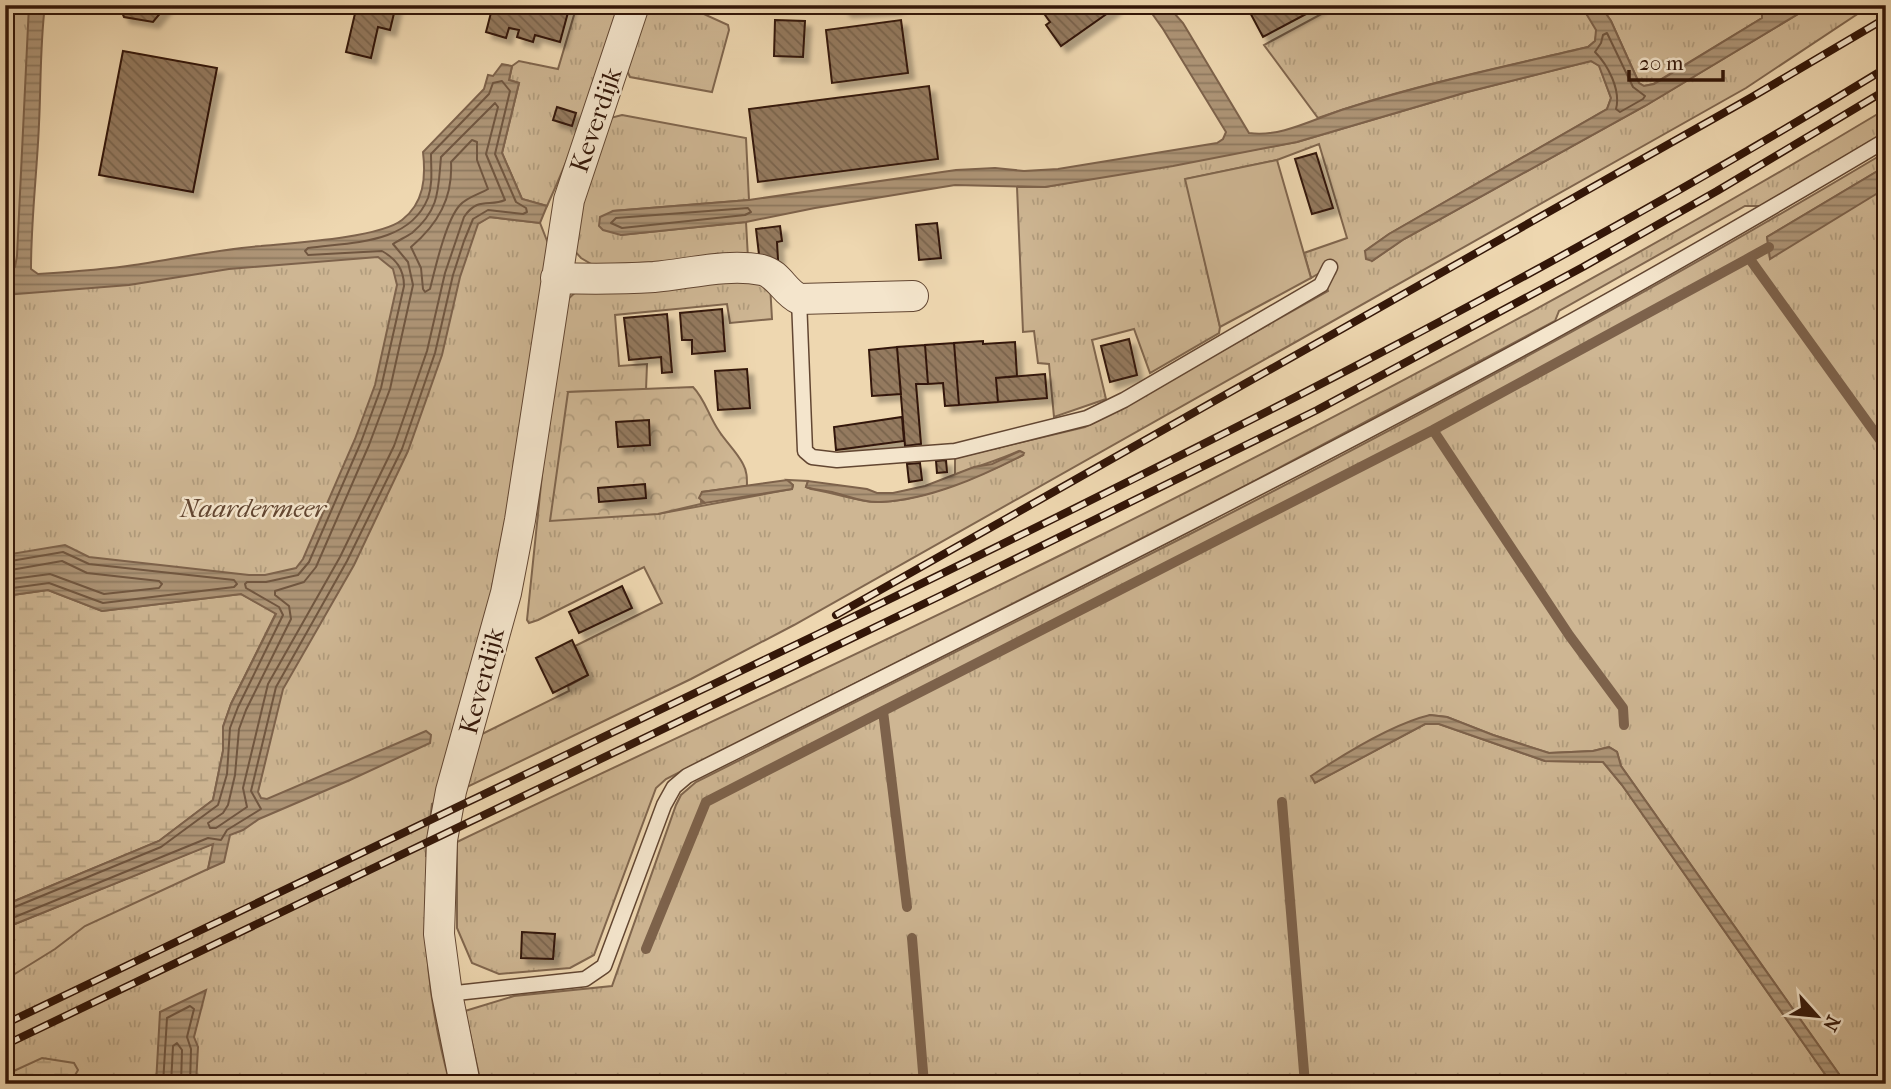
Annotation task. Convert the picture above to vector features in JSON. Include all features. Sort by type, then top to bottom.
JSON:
[{"type":"street","name":"Keverdijk","points":[[465,1084],[447,994],[439,934],[442,840],[452,791],[491,653],[520,520],[569,200],[635,5]]},
{"type":"street","points":[[556,278],[653,277],[740,268],[764,271],[779,279],[789,295],[799,299],[913,296]]},
{"type":"lane","points":[[447,994],[585,979],[597,973],[604,966],[664,805],[674,787],[687,776],[1094,571],[1436,394],[1716,241],[1886,141]]},
{"type":"lane","points":[[799,299],[805,451],[812,457],[837,460],[955,451],[1087,418],[1124,400],[1321,285],[1330,267]]},
{"type":"green space","name":"Naardermeer","points":[[5,5],[38,5],[17,290],[479,223],[489,217],[540,223],[551,251],[508,536],[436,802],[432,804],[426,853],[428,971],[450,1084],[5,1084]]},
{"type":"green space","points":[[577,5],[626,5],[579,131],[547,206],[522,199],[502,153],[519,83],[509,80],[512,66],[519,61],[558,69]]},
{"type":"green space","points":[[643,5],[698,5],[697,11],[728,25],[729,30],[712,92],[630,77],[626,69]]},
{"type":"green space","points":[[1338,5],[1581,5],[1597,30],[1595,41],[1588,47],[1418,87],[1318,118],[1264,45]]},
{"type":"green space","points":[[1600,5],[1758,5],[1762,18],[1653,84],[1644,86],[1639,83],[1611,21]]},
{"type":"green space","points":[[1813,5],[1871,5],[1746,88],[794,625],[691,679],[465,788],[478,736],[569,691],[568,686],[588,675],[575,646],[662,603],[644,567],[538,620],[529,623],[527,620],[551,388],[566,301],[579,289],[749,277],[770,284],[772,319],[730,323],[727,304],[615,315],[619,366],[647,364],[646,390],[568,392],[658,514],[792,489],[793,485],[787,480],[808,481],[806,487],[811,489],[864,501],[897,501],[916,497],[972,478],[1023,455],[1019,451],[955,475],[955,458],[1085,427],[1328,291],[1323,271],[1311,278],[1304,253],[1347,238],[1319,144],[1277,160],[1186,179],[1220,327],[1219,333],[1150,373],[1134,329],[1092,340],[1106,399],[1054,417],[1049,364],[1038,363],[1034,331],[1023,332],[1017,187],[1045,187],[1297,142],[1467,92],[1591,61],[1599,65],[1611,98],[1607,109],[1389,234],[1365,251],[1372,261],[1404,239],[1645,106]]},
{"type":"green space","points":[[1886,109],[1886,132],[1761,206],[1745,206],[1559,311],[1555,321],[1247,485],[666,779],[656,788],[594,955],[570,968],[499,974],[472,963],[457,928],[457,842],[1000,585],[1180,496],[1587,281]]},
{"type":"green space","points":[[622,115],[746,138],[749,200],[613,211],[621,235],[746,222],[748,258],[593,265],[573,249],[573,235],[610,118]]},
{"type":"green space","points":[[1886,152],[1886,166],[1767,237],[1771,258],[1886,171],[1886,1084],[1846,1084],[1621,766],[1617,752],[1609,747],[1593,751],[1549,753],[1447,717],[1430,715],[1316,782],[1425,724],[1439,724],[1545,761],[1603,762],[1622,785],[1832,1084],[481,1084],[465,1011],[514,996],[612,986],[676,805],[681,795],[696,782],[1368,442],[1629,300]]},
{"type":"green space","points":[[1277,160],[1311,278],[1220,327],[1185,179]]},
{"type":"green space","points":[[693,387],[719,431],[743,464],[747,486],[702,492],[701,502],[705,503],[658,514],[550,521],[568,392]]},
{"type":"green space","points":[[48,590],[102,611],[241,594],[276,613],[231,704],[223,727],[223,751],[213,800],[159,841],[5,905],[5,596]]},
{"type":"green space","points":[[214,843],[208,869],[85,926],[55,949],[5,980],[5,928]]},
{"type":"green space","points":[[42,1058],[74,1063],[78,1070],[70,1084],[49,1084],[40,1075],[23,1084],[5,1084],[5,1075]]},
{"type":"water","points":[[29,5],[45,5],[31,251],[31,269],[38,274],[150,263],[229,249],[335,239],[391,226],[409,213],[419,198],[424,171],[423,152],[484,89],[488,75],[493,76],[502,64],[512,66],[509,80],[519,83],[502,153],[522,199],[547,206],[540,223],[490,217],[478,224],[460,277],[442,355],[408,451],[354,565],[283,689],[258,792],[261,798],[267,799],[426,731],[431,735],[430,743],[259,819],[230,835],[224,862],[208,869],[213,844],[5,928],[5,905],[159,841],[213,800],[223,751],[223,727],[231,704],[276,614],[241,594],[102,611],[48,590],[5,596],[5,555],[65,545],[89,557],[249,575],[265,575],[296,568],[303,559],[355,439],[375,385],[397,285],[393,269],[378,257],[229,269],[129,285],[5,295],[5,273],[15,267],[17,256]]},
{"type":"water","points":[[1146,5],[1167,5],[1183,23],[1249,133],[1261,134],[1287,130],[1348,108],[1467,75],[1588,47],[1595,41],[1596,30],[1581,5],[1600,5],[1611,21],[1639,83],[1644,86],[1654,84],[1762,18],[1758,5],[1768,5],[1772,9],[1782,5],[1813,5],[1645,106],[1404,239],[1372,261],[1366,259],[1365,251],[1389,234],[1607,109],[1611,98],[1599,66],[1591,61],[1467,92],[1297,142],[1045,187],[955,185],[746,222],[621,235],[603,230],[599,226],[600,217],[613,211],[749,200],[956,170],[1058,169],[1217,143],[1223,139],[1226,132]]},
{"type":"water","points":[[1886,166],[1886,188],[1770,259],[1767,237]]},
{"type":"water","points":[[1020,451],[1023,455],[972,479],[917,497],[868,501],[806,487],[808,481],[867,489],[877,493],[893,493],[925,486],[974,467],[992,464]]},
{"type":"water","points":[[787,480],[793,485],[792,489],[705,503],[699,498],[702,492]]},
{"type":"water","points":[[1430,715],[1447,717],[1549,753],[1593,751],[1609,747],[1617,752],[1621,766],[1846,1084],[1832,1084],[1622,785],[1603,762],[1545,761],[1439,724],[1425,724],[1315,783],[1311,776],[1384,732]]},
{"type":"water","points":[[206,990],[194,1037],[198,1047],[196,1084],[156,1084],[160,1012]]},
{"type":"building","points":[[119,5],[167,5],[153,22],[124,17]]},
{"type":"building","points":[[357,5],[396,5],[390,30],[378,27],[371,58],[346,52]]},
{"type":"building","points":[[493,5],[570,5],[560,42],[535,35],[533,42],[517,37],[519,30],[509,28],[506,38],[486,32]]},
{"type":"building","points":[[841,5],[900,5],[895,8],[846,11]]},
{"type":"building","points":[[1038,5],[1113,5],[1115,8],[1061,46],[1046,25],[1050,22]]},
{"type":"building","points":[[1246,5],[1323,5],[1263,37]]},
{"type":"building","points":[[775,20],[805,21],[803,57],[774,56]]},
{"type":"building","points":[[901,20],[908,73],[832,83],[826,30]]},
{"type":"building","points":[[123,51],[217,68],[193,192],[99,175]]},
{"type":"building","points":[[929,86],[938,159],[758,182],[749,109]]},
{"type":"building","points":[[557,107],[576,113],[572,126],[553,120]]},
{"type":"building","points":[[1316,153],[1333,208],[1312,214],[1295,159]]},
{"type":"building","points":[[937,223],[941,258],[919,260],[916,225]]},
{"type":"building","points":[[780,226],[782,241],[777,242],[778,260],[760,263],[756,229]]},
{"type":"building","points":[[722,309],[725,351],[692,354],[692,340],[682,340],[680,313]]},
{"type":"building","points":[[667,314],[672,372],[662,373],[661,357],[629,360],[624,318]]},
{"type":"building","points":[[1129,339],[1137,375],[1110,382],[1101,346]]},
{"type":"building","points":[[983,341],[983,344],[1015,342],[1017,376],[996,378],[998,402],[959,405],[954,343]]},
{"type":"building","points":[[954,343],[959,405],[945,406],[943,383],[928,384],[925,345]]},
{"type":"building","points":[[925,345],[928,384],[916,384],[921,444],[905,446],[897,347]]},
{"type":"building","points":[[897,347],[901,394],[872,396],[869,350]]},
{"type":"building","points":[[747,369],[750,408],[718,410],[715,371]]},
{"type":"building","points":[[1045,374],[1047,398],[998,402],[996,378]]},
{"type":"building","points":[[902,417],[904,441],[836,450],[834,427]]},
{"type":"building","points":[[649,420],[650,445],[618,447],[616,422]]},
{"type":"building","points":[[946,460],[947,472],[937,473],[936,461]]},
{"type":"building","points":[[920,463],[922,480],[909,482],[907,464]]},
{"type":"building","points":[[645,484],[646,498],[599,502],[598,488]]},
{"type":"building","points":[[622,586],[632,608],[579,633],[569,612]]},
{"type":"building","points":[[572,640],[588,675],[553,693],[536,658]]},
{"type":"building","points":[[522,932],[555,934],[553,959],[521,958]]},
{"type":"waterway","points":[[1749,258],[1769,247]]},
{"type":"waterway","points":[[883,711],[1433,430],[1749,258],[1886,448]]},
{"type":"waterway","points":[[1433,430],[1569,635],[1623,708],[1624,725]]},
{"type":"waterway","points":[[646,949],[706,802],[883,711],[907,907]]},
{"type":"waterway","points":[[1282,802],[1305,1084]]},
{"type":"waterway","points":[[912,938],[924,1084]]},
{"type":"railway","points":[[836,615],[1752,97],[1886,18]]},
{"type":"railway","points":[[5,1024],[818,634],[1225,433],[1625,221],[1886,68]]},
{"type":"railway","points":[[5,1045],[940,596],[1317,410],[1583,267],[1886,90]]}]
